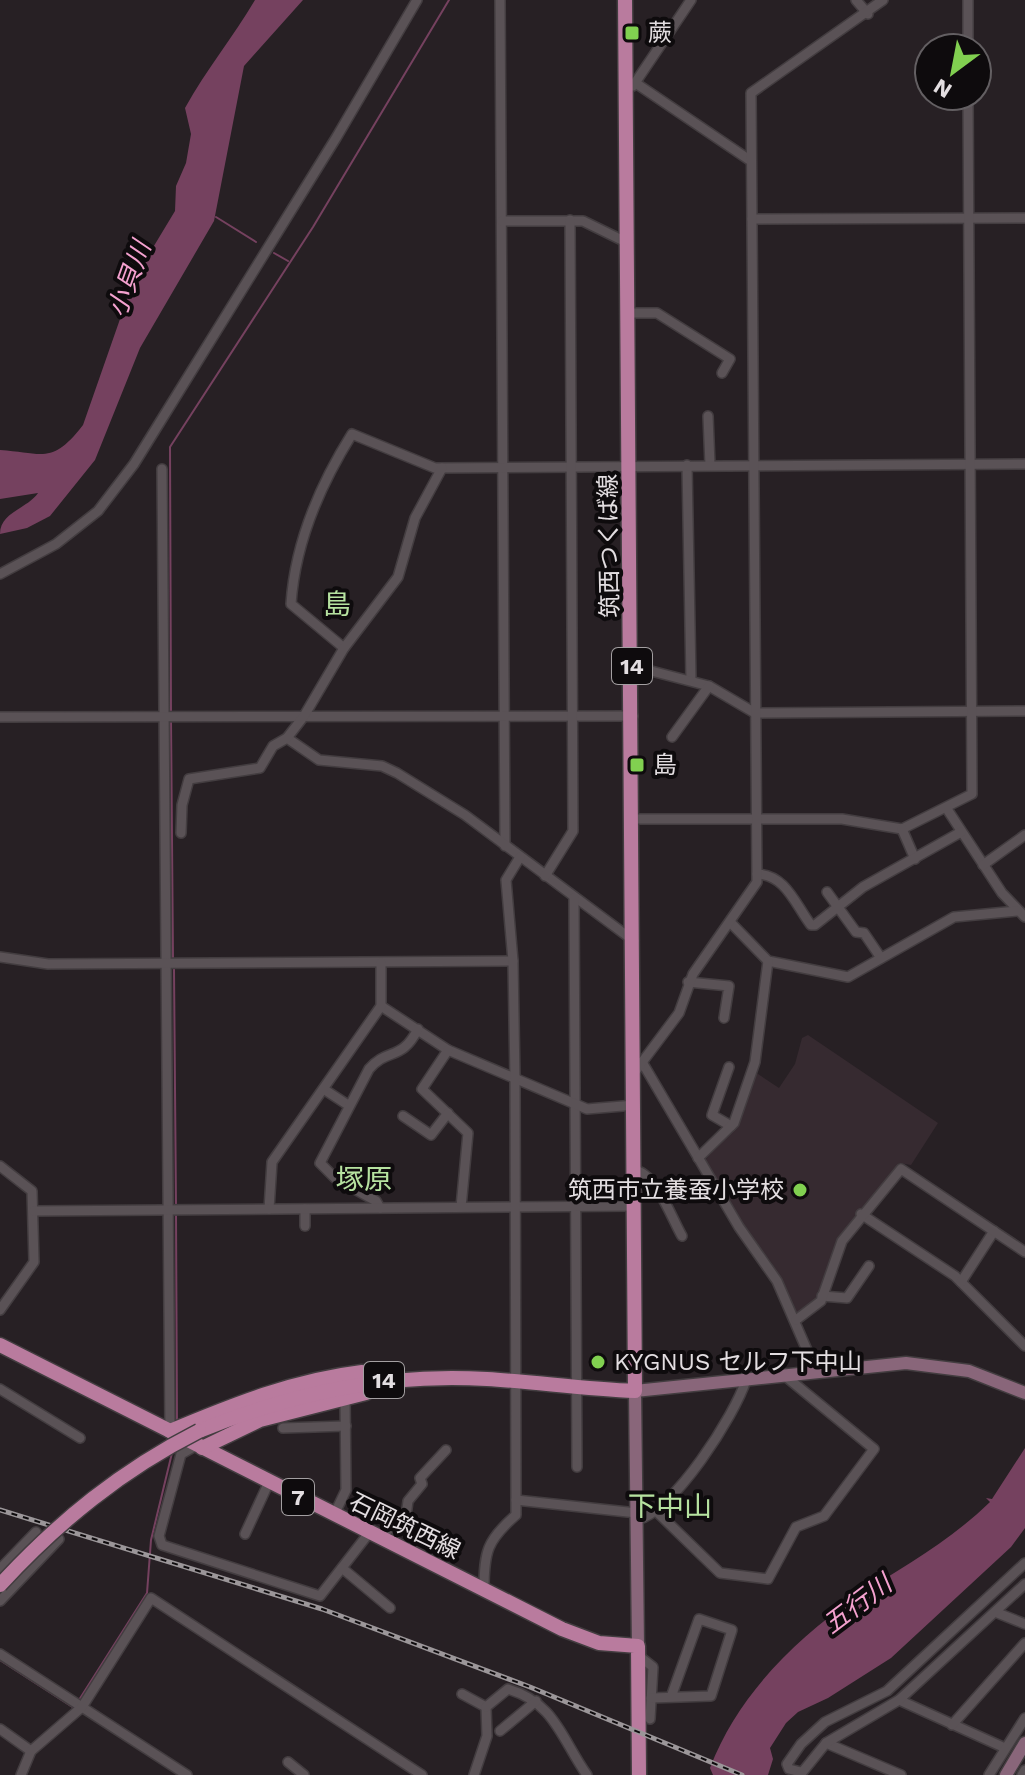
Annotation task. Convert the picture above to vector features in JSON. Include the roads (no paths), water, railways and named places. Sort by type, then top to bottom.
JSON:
[{"type":"main road","name":"筑西つくば線","points":[[625,0],[632,87],[628,313],[632,819],[638,1068],[634,1170],[635,1391]]},
{"type":"main road","name":"石岡筑西線","points":[[0,1345],[170,1431],[199,1441],[269,1482],[582,1638],[638,1651]]},
{"type":"main road","points":[[170,1431],[228,1406],[295,1385],[362,1372],[377,1381],[366,1393],[260,1420],[199,1441]]},
{"type":"main road","name":"14","points":[[0,1585],[53,1531],[97,1493],[152,1456],[199,1441],[288,1399],[377,1381],[459,1378],[635,1391]]},
{"type":"main road","points":[[638,1651],[639,1775]]},
{"type":"street","points":[[0,574],[56,544],[98,511],[134,464],[336,138],[417,0]]},
{"type":"street","points":[[500,0],[505,846]]},
{"type":"street","points":[[691,0],[632,87],[751,161]]},
{"type":"street","points":[[856,0],[868,14]]},
{"type":"street","points":[[816,1371],[777,1281],[638,1068],[679,1013],[688,982],[757,882],[751,93],[868,14],[883,0]]},
{"type":"street","points":[[968,0],[968,32]]},
{"type":"street","points":[[632,819],[842,819],[902,829],[972,794],[968,112]]},
{"type":"street","points":[[752,219],[1025,218]]},
{"type":"street","points":[[502,221],[570,220],[594,225],[628,243]]},
{"type":"street","points":[[545,876],[573,831],[568,467],[570,220]]},
{"type":"street","points":[[628,313],[657,313],[730,359],[722,373]]},
{"type":"street","points":[[708,416],[710,465]]},
{"type":"street","points":[[344,648],[291,604],[293,566],[330,469],[352,434],[442,468],[1025,464]]},
{"type":"street","points":[[687,465],[691,680]]},
{"type":"street","points":[[181,833],[184,788],[189,779],[260,768],[273,746],[287,738],[304,716],[344,648],[398,577],[415,518],[442,468]]},
{"type":"street","points":[[162,469],[173,1210],[170,1431]]},
{"type":"street","points":[[632,666],[709,686],[755,713],[1025,711]]},
{"type":"street","points":[[672,737],[709,686]]},
{"type":"street","points":[[0,717],[633,716]]},
{"type":"street","points":[[287,738],[319,760],[382,766],[397,773],[465,815],[634,941]]},
{"type":"street","points":[[947,809],[983,865],[1021,914]]},
{"type":"street","points":[[902,829],[915,859]]},
{"type":"street","points":[[757,874],[773,875],[780,881],[811,925],[863,887],[961,832]]},
{"type":"street","points":[[983,865],[1025,835]]},
{"type":"street","points":[[484,1589],[484,1561],[493,1536],[516,1515],[515,1079],[513,961],[506,880],[520,857]]},
{"type":"street","points":[[827,892],[856,932],[864,933],[881,958]]},
{"type":"street","points":[[574,898],[577,1467]]},
{"type":"street","points":[[730,922],[768,961],[848,977],[954,917],[1021,914]]},
{"type":"street","points":[[0,957],[32,964],[513,961]]},
{"type":"street","points":[[698,1158],[731,1126],[755,1062],[768,961]]},
{"type":"street","points":[[269,1209],[272,1162],[381,1006],[381,963]]},
{"type":"street","points":[[688,982],[729,986],[724,1018]]},
{"type":"street","points":[[381,1006],[448,1050],[574,1104],[599,1110],[635,1105]]},
{"type":"street","points":[[380,1208],[376,1201],[321,1167],[322,1158],[348,1105],[376,1061],[408,1048],[418,1029]]},
{"type":"street","points":[[448,1050],[422,1089],[468,1133],[461,1207]]},
{"type":"street","points":[[729,1067],[712,1115],[731,1126]]},
{"type":"street","points":[[325,1090],[348,1105]]},
{"type":"street","points":[[403,1116],[431,1135],[448,1113]]},
{"type":"street","points":[[0,1166],[32,1191],[34,1211],[32,1267],[0,1310]]},
{"type":"street","points":[[796,1320],[822,1296],[842,1241],[861,1214],[901,1169],[1025,1252]]},
{"type":"street","points":[[634,1170],[644,1172],[652,1182],[682,1236]]},
{"type":"street","points":[[34,1211],[634,1206]]},
{"type":"street","points":[[305,1209],[305,1226]]},
{"type":"street","points":[[861,1214],[961,1282],[1025,1346]]},
{"type":"street","points":[[961,1282],[994,1231]]},
{"type":"street","points":[[822,1296],[847,1298],[869,1266]]},
{"type":"street","points":[[650,1719],[653,1667],[638,1651],[635,1391],[888,1363],[935,1364],[969,1371],[1025,1393]]},
{"type":"street","points":[[656,1511],[720,1573],[768,1579],[796,1527],[824,1516],[874,1449],[784,1375]]},
{"type":"street","points":[[516,1500],[637,1516],[656,1511],[678,1488],[738,1404],[746,1380]]},
{"type":"street","points":[[0,1389],[80,1438]]},
{"type":"street","points":[[334,1515],[346,1490],[345,1397]]},
{"type":"street","points":[[283,1428],[346,1426]]},
{"type":"street","points":[[199,1441],[181,1454],[159,1536],[162,1545],[320,1596],[374,1535],[406,1516],[408,1501],[422,1484],[420,1478],[446,1450]]},
{"type":"street","points":[[245,1534],[269,1482]]},
{"type":"street","points":[[0,1569],[36,1532]]},
{"type":"street","points":[[0,1601],[59,1539]]},
{"type":"street","points":[[1025,1563],[996,1603],[896,1702],[826,1743],[800,1774],[789,1769],[787,1764],[814,1730],[860,1702],[886,1692],[996,1603],[1025,1584]]},
{"type":"street","points":[[342,1568],[390,1608]]},
{"type":"street","points":[[21,1775],[31,1751],[78,1704],[151,1598],[422,1775]]},
{"type":"street","points":[[996,1603],[1025,1624]]},
{"type":"street","points":[[651,1698],[711,1696],[732,1630],[699,1619],[671,1697]]},
{"type":"street","points":[[952,1725],[1025,1643]]},
{"type":"street","points":[[0,1654],[187,1775]]},
{"type":"street","points":[[486,1707],[508,1689],[536,1701],[554,1718],[587,1775]]},
{"type":"street","points":[[886,1692],[896,1702],[1005,1748]]},
{"type":"street","points":[[462,1694],[486,1707]]},
{"type":"street","points":[[500,1731],[536,1701]]},
{"type":"street","points":[[474,1775],[487,1736],[486,1707]]},
{"type":"street","points":[[989,1775],[1025,1718]]},
{"type":"street","points":[[0,1729],[31,1751]]},
{"type":"street","points":[[826,1743],[901,1775]]},
{"type":"street","points":[[1006,1775],[1025,1743]]},
{"type":"street","points":[[288,1762],[304,1775]]},
{"type":"water","points":[[255,0],[303,0],[244,66],[214,221],[140,348],[95,460],[50,516],[27,528],[0,534],[4,521],[38,493],[0,499],[0,450],[46,454],[63,446],[83,425],[134,279],[175,211],[176,186],[186,163],[191,134],[185,108]]},
{"type":"water","name":"五行川","points":[[1025,1448],[1025,1528],[1011,1547],[891,1658],[828,1698],[798,1712],[786,1723],[770,1748],[773,1759],[768,1775],[713,1775],[710,1768],[721,1742],[751,1694],[769,1672],[832,1615],[942,1542],[990,1502],[986,1498],[992,1499]]},
{"type":"waterway","points":[[171,714],[170,447],[313,227],[449,0]]},
{"type":"waterway","points":[[216,217],[256,242]]},
{"type":"waterway","points":[[274,253],[288,261]]},
{"type":"waterway","points":[[171,721],[173,958]]},
{"type":"waterway","points":[[174,969],[176,1206]]},
{"type":"waterway","points":[[176,1213],[177,1422]]},
{"type":"waterway","points":[[79,1700],[147,1593],[151,1540],[172,1453]]},
{"type":"waterway","points":[[0,1660],[74,1708],[75,1705]]},
{"type":"railway","points":[[0,1510],[322,1609],[530,1687],[742,1775]]},
{"type":"place","name":"蕨","points":[[632,33]]},
{"type":"place","name":"島","points":[[637,765]]},
{"type":"place","name":"筑西市立養蚕小学校","points":[[800,1190]]},
{"type":"place","name":"KYGNUS セルフ下中山","points":[[598,1362]]},
{"type":"district","name":"島","points":[[337,604]]},
{"type":"district","name":"塚原","points":[[364,1179]]},
{"type":"district","name":"下中山","points":[[670,1506]]},
{"type":"water label","name":"小貝川","points":[[129,279]]}]
